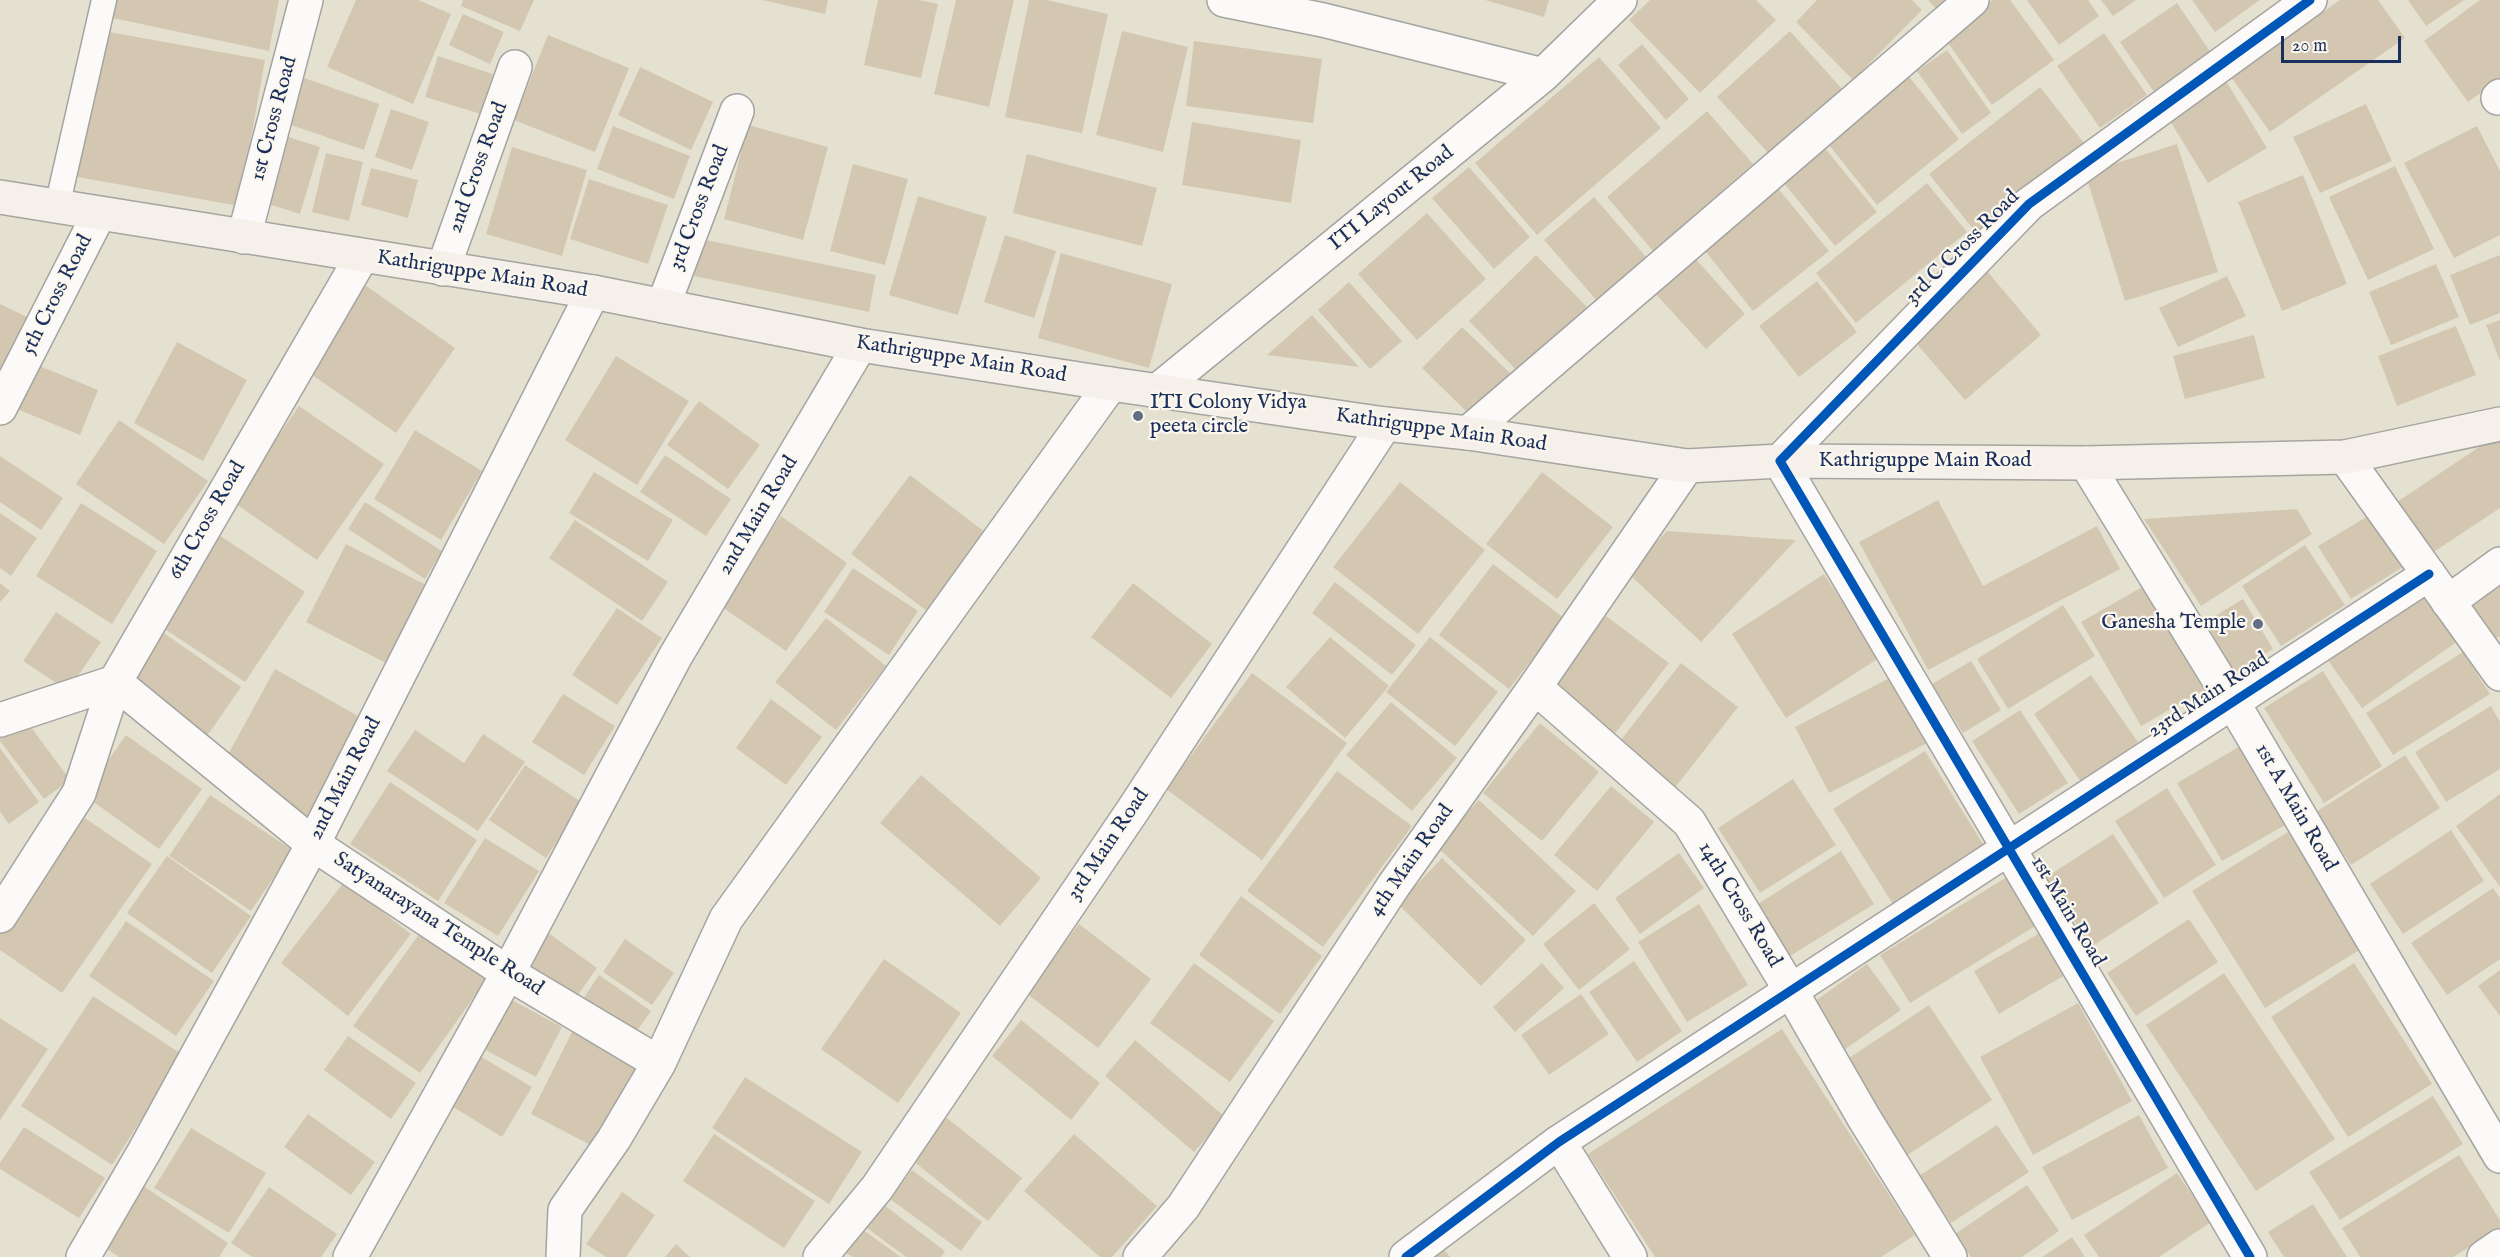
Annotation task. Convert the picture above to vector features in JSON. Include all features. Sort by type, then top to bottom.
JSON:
[{"type":"main road","name":"Kathriguppe Main Road","points":[[0,197],[593,291],[860,345],[1157,391],[1385,424],[1468,433],[1687,466],[1780,461],[2086,463],[2345,457],[2500,424]]},
{"type":"street","name":"1st Cross Road","points":[[244,237],[306,0]]},
{"type":"street","points":[[1224,0],[1323,20],[1543,75]]},
{"type":"street","name":"ITI Layout Road","points":[[1157,391],[1543,75],[1620,0]]},
{"type":"street","points":[[1468,433],[1972,0]]},
{"type":"street","name":"3rd C Cross Road","points":[[1780,461],[2029,204],[2310,0]]},
{"type":"street","name":"2nd Cross Road","points":[[443,269],[515,67]]},
{"type":"street","name":"3rd Cross Road","points":[[663,306],[737,111]]},
{"type":"street","name":"5th Cross Road","points":[[0,408],[99,214]]},
{"type":"street","name":"6th Cross Road","points":[[0,916],[79,793],[115,682],[362,256]]},
{"type":"street","name":"2nd Main Road","points":[[83,1257],[150,1142],[313,844],[593,291]]},
{"type":"street","name":"2nd Main Road","points":[[350,1257],[508,973],[675,657],[860,345]]},
{"type":"street","points":[[563,1257],[565,1210],[614,1139],[659,1063],[726,919],[1111,384]]},
{"type":"street","name":"3rd Main Road","points":[[820,1257],[877,1188],[1133,810],[1385,424]]},
{"type":"street","points":[[2345,457],[2500,674]]},
{"type":"street","name":"1st Main Road","points":[[1780,461],[2250,1257]]},
{"type":"street","name":"1st A Main Road","points":[[2086,463],[2232,701],[2500,1156]]},
{"type":"street","name":"4th Main Road","points":[[1140,1257],[1183,1207],[1394,885],[1535,687],[1687,466]]},
{"type":"street","points":[[2448,602],[2500,564]]},
{"type":"street","name":"23rd Main Road","points":[[1406,1257],[1558,1142],[2429,574]]},
{"type":"street","points":[[0,720],[115,682]]},
{"type":"street","name":"Satyanarayana Temple Road","points":[[115,682],[313,844],[508,973],[659,1063]]},
{"type":"street","name":"14th Cross Road","points":[[1535,687],[1689,822],[1864,1118],[1950,1257]]},
{"type":"street","points":[[1558,1142],[1630,1257]]},
{"type":"street","points":[[2484,1257],[2500,1246]]},
{"type":"lane","points":[[57,207],[104,0]]},
{"type":"building","points":[[111,0],[279,0],[269,51],[108,17]]},
{"type":"building","points":[[356,0],[418,0],[451,14],[413,104],[327,67]]},
{"type":"building","points":[[463,0],[534,0],[520,31],[461,6]]},
{"type":"building","points":[[762,0],[828,0],[825,14]]},
{"type":"building","points":[[878,0],[919,0],[938,4],[921,78],[864,65]]},
{"type":"building","points":[[956,0],[1014,0],[989,107],[934,94]]},
{"type":"building","points":[[1029,0],[1047,0],[1108,14],[1082,133],[1005,117]]},
{"type":"building","points":[[1485,0],[1549,0],[1544,17]]},
{"type":"building","points":[[1650,0],[1756,0],[1776,20],[1700,93],[1629,20]]},
{"type":"building","points":[[1817,0],[1912,0],[1922,10],[1853,80],[1796,22]]},
{"type":"building","points":[[1928,0],[1950,0],[1938,11]]},
{"type":"building","points":[[1993,0],[2010,0],[2054,60],[1992,105],[1943,36]]},
{"type":"building","points":[[2027,0],[2088,0],[2099,16],[2059,45]]},
{"type":"building","points":[[2101,0],[2136,0],[2113,16]]},
{"type":"building","points":[[2192,0],[2260,0],[2215,32]]},
{"type":"building","points":[[2340,0],[2378,0],[2405,38],[2270,132],[2231,77]]},
{"type":"building","points":[[2408,0],[2464,0],[2426,26]]},
{"type":"building","points":[[2480,0],[2500,0],[2500,79],[2468,102],[2424,41]]},
{"type":"building","points":[[2177,3],[2213,56],[2156,95],[2120,42]]},
{"type":"building","points":[[463,14],[504,32],[490,64],[449,45]]},
{"type":"building","points":[[98,30],[265,60],[239,206],[72,176]]},
{"type":"building","points":[[1122,31],[1188,47],[1163,152],[1096,135]]},
{"type":"building","points":[[1790,31],[1843,90],[1770,155],[1717,97]]},
{"type":"building","points":[[2104,33],[2147,95],[2100,128],[2057,66]]},
{"type":"building","points":[[548,35],[629,68],[595,152],[514,120]]},
{"type":"building","points":[[1194,41],[1322,59],[1313,123],[1186,106]]},
{"type":"building","points":[[1642,44],[1689,99],[1666,120],[1618,65]]},
{"type":"building","points":[[1947,50],[1991,113],[1962,134],[1917,71]]},
{"type":"building","points":[[438,56],[493,74],[481,114],[425,97]]},
{"type":"building","points":[[1599,57],[1661,128],[1537,235],[1475,163]]},
{"type":"building","points":[[640,67],[713,102],[691,150],[618,115]]},
{"type":"building","points":[[1907,74],[1959,139],[1877,205],[1825,140]]},
{"type":"building","points":[[304,78],[379,104],[364,150],[288,124]]},
{"type":"building","points":[[2226,81],[2267,148],[2208,183],[2167,116]]},
{"type":"building","points":[[2040,87],[2088,148],[1978,235],[1929,174]]},
{"type":"building","points":[[2366,104],[2392,161],[2320,193],[2293,137]]},
{"type":"building","points":[[391,109],[429,122],[412,170],[375,157]]},
{"type":"building","points":[[1707,111],[1753,164],[1653,251],[1607,197]]},
{"type":"building","points":[[1192,122],[1301,140],[1291,203],[1182,185]]},
{"type":"building","points":[[748,125],[828,147],[803,240],[724,219]]},
{"type":"building","points":[[613,126],[690,156],[674,199],[597,169]]},
{"type":"building","points":[[2477,126],[2500,171],[2500,235],[2454,258],[2404,163]]},
{"type":"building","points":[[282,135],[320,147],[300,214],[262,202]]},
{"type":"building","points":[[1820,142],[1877,212],[1835,246],[1778,176]]},
{"type":"building","points":[[2177,144],[2218,272],[2125,301],[2085,173]]},
{"type":"building","points":[[512,147],[587,170],[562,256],[486,234]]},
{"type":"building","points":[[326,153],[363,162],[349,221],[312,212]]},
{"type":"building","points":[[1027,154],[1157,188],[1142,246],[1013,213]]},
{"type":"building","points":[[853,164],[908,179],[885,265],[830,251]]},
{"type":"building","points":[[2395,166],[2434,249],[2368,280],[2329,197]]},
{"type":"building","points":[[1469,167],[1530,237],[1494,269],[1432,198]]},
{"type":"building","points":[[371,168],[418,180],[408,218],[361,205]]},
{"type":"building","points":[[2303,175],[2347,284],[2282,311],[2238,202]]},
{"type":"building","points":[[589,179],[668,205],[648,264],[570,239]]},
{"type":"building","points":[[1927,183],[1967,232],[1856,323],[1816,273]]},
{"type":"building","points":[[1777,187],[1829,251],[1753,311],[1702,247]]},
{"type":"building","points":[[918,196],[987,217],[958,315],[889,295]]},
{"type":"building","points":[[1594,197],[1648,259],[1598,302],[1544,240]]},
{"type":"building","points":[[1427,213],[1486,279],[1417,340],[1358,274]]},
{"type":"building","points":[[1005,235],[1056,251],[1034,318],[984,302]]},
{"type":"building","points":[[701,239],[876,275],[869,312],[694,276]]},
{"type":"building","points":[[1061,253],[1172,284],[1149,368],[1038,338]]},
{"type":"building","points":[[1536,255],[1588,308],[1521,375],[1469,321]]},
{"type":"building","points":[[2500,255],[2500,313],[2470,325],[2450,275]]},
{"type":"building","points":[[1693,256],[1745,314],[1706,349],[1653,291]]},
{"type":"building","points":[[2436,264],[2459,317],[2391,345],[2369,292]]},
{"type":"building","points":[[1987,271],[2041,335],[1965,400],[1910,336]]},
{"type":"building","points":[[2227,276],[2246,316],[2178,347],[2159,308]]},
{"type":"building","points":[[1817,281],[1857,332],[1799,377],[1759,326]]},
{"type":"building","points":[[1349,282],[1402,341],[1370,369],[1318,310]]},
{"type":"building","points":[[365,285],[455,348],[396,433],[305,370]]},
{"type":"building","points":[[0,304],[29,318],[0,377]]},
{"type":"building","points":[[1312,315],[1359,367],[1267,355]]},
{"type":"building","points":[[2500,320],[2500,361],[2486,325]]},
{"type":"building","points":[[2456,326],[2476,375],[2397,406],[2378,356]]},
{"type":"building","points":[[1462,327],[1510,373],[1469,414],[1422,368]]},
{"type":"building","points":[[2254,335],[2265,378],[2185,399],[2173,356]]},
{"type":"building","points":[[177,342],[247,380],[203,461],[134,423]]},
{"type":"building","points":[[616,356],[689,401],[637,485],[565,440]]},
{"type":"building","points":[[30,362],[98,390],[80,435],[12,407]]},
{"type":"building","points":[[699,401],[760,445],[728,489],[667,445]]},
{"type":"building","points":[[299,406],[384,464],[317,560],[233,502]]},
{"type":"building","points":[[119,420],[208,481],[164,544],[76,484]]},
{"type":"building","points":[[415,430],[482,471],[441,540],[374,499]]},
{"type":"building","points":[[2500,433],[2500,508],[2426,557],[2391,506]]},
{"type":"building","points":[[665,455],[731,499],[706,536],[640,492]]},
{"type":"building","points":[[0,456],[63,498],[41,530],[0,502]]},
{"type":"building","points":[[594,472],[673,520],[648,561],[569,513]]},
{"type":"building","points":[[1542,472],[1613,527],[1557,599],[1486,544]]},
{"type":"building","points":[[910,475],[986,533],[927,611],[851,554]]},
{"type":"building","points":[[1400,482],[1485,550],[1418,634],[1333,567]]},
{"type":"building","points":[[1938,500],[1983,586],[2097,526],[2120,569],[1928,670],[1859,542]]},
{"type":"building","points":[[365,502],[442,551],[425,579],[348,529]]},
{"type":"building","points":[[81,503],[157,551],[112,624],[36,576]]},
{"type":"building","points":[[2297,509],[2312,534],[2201,606],[2144,519]]},
{"type":"building","points":[[0,513],[37,538],[11,576],[0,568]]},
{"type":"building","points":[[2370,515],[2403,567],[2351,599],[2318,546]]},
{"type":"building","points":[[781,516],[847,563],[786,651],[719,605]]},
{"type":"building","points":[[575,520],[668,582],[642,621],[549,558]]},
{"type":"building","points":[[1667,531],[1796,540],[1701,642],[1628,573]]},
{"type":"building","points":[[216,533],[305,592],[245,682],[157,624]]},
{"type":"building","points":[[346,544],[428,586],[388,664],[306,622]]},
{"type":"building","points":[[2305,545],[2345,605],[2281,646],[2242,586]]},
{"type":"building","points":[[1493,564],[1564,618],[1509,689],[1439,635]]},
{"type":"building","points":[[853,568],[918,611],[889,655],[824,612]]},
{"type":"building","points":[[2500,568],[2500,636],[2493,640],[2462,594]]},
{"type":"building","points":[[1824,574],[1879,658],[1786,718],[1732,634]]},
{"type":"building","points":[[1335,582],[1416,645],[1392,675],[1312,613]]},
{"type":"building","points":[[0,583],[10,591],[0,602]]},
{"type":"building","points":[[1133,583],[1212,644],[1171,698],[1091,637]]},
{"type":"building","points":[[2421,583],[2461,639],[2362,708],[2322,652]]},
{"type":"building","points":[[2144,586],[2204,690],[2141,726],[2081,622]]},
{"type":"building","points":[[2243,599],[2273,649],[2235,672],[2205,622]]},
{"type":"building","points":[[2063,605],[2095,656],[2008,709],[1977,659]]},
{"type":"building","points":[[617,608],[662,638],[617,705],[572,675]]},
{"type":"building","points":[[56,612],[101,642],[68,691],[23,661]]},
{"type":"building","points":[[1606,616],[1669,663],[1610,740],[1548,693]]},
{"type":"building","points":[[826,618],[886,666],[836,730],[775,682]]},
{"type":"building","points":[[164,633],[241,687],[205,739],[128,685]]},
{"type":"building","points":[[1330,637],[1389,686],[1345,738],[1286,687]]},
{"type":"building","points":[[1430,637],[1498,692],[1455,746],[1386,692]]},
{"type":"building","points":[[2463,652],[2490,694],[2393,755],[2366,713]]},
{"type":"building","points":[[1971,661],[2001,710],[1963,733],[1932,684]]},
{"type":"building","points":[[1681,663],[1738,707],[1674,789],[1617,745]]},
{"type":"building","points":[[275,669],[365,720],[311,818],[221,767]]},
{"type":"building","points":[[2323,671],[2382,766],[2324,803],[2264,708]]},
{"type":"building","points":[[1901,672],[1935,739],[1829,793],[1795,727]]},
{"type":"building","points":[[1252,673],[1347,743],[1262,860],[1166,789]]},
{"type":"building","points":[[2091,675],[2138,742],[2081,782],[2034,714]]},
{"type":"building","points":[[563,694],[615,726],[584,775],[532,742]]},
{"type":"building","points":[[771,699],[822,737],[786,785],[736,748]]},
{"type":"building","points":[[1391,702],[1457,758],[1412,811],[1346,755]]},
{"type":"building","points":[[2491,706],[2500,722],[2500,769],[2446,802],[2415,752]]},
{"type":"building","points":[[2020,710],[2068,783],[2019,814],[1972,741]]},
{"type":"building","points":[[25,719],[70,780],[44,799],[0,741],[0,738]]},
{"type":"building","points":[[1540,723],[1599,772],[1542,841],[1483,793]]},
{"type":"building","points":[[415,730],[464,763],[483,734],[525,762],[478,831],[387,771]]},
{"type":"building","points":[[126,735],[202,789],[159,849],[84,795]]},
{"type":"building","points":[[2242,745],[2287,824],[2222,861],[2177,783]]},
{"type":"building","points":[[0,748],[39,802],[9,824],[0,812]]},
{"type":"building","points":[[1925,751],[1988,852],[1896,909],[1833,809]]},
{"type":"building","points":[[2405,755],[2440,808],[2351,865],[2316,812]]},
{"type":"building","points":[[525,765],[583,803],[546,858],[489,820]]},
{"type":"building","points":[[1337,771],[1412,826],[1323,947],[1247,891]]},
{"type":"building","points":[[921,775],[1041,878],[1000,926],[880,823]]},
{"type":"building","points":[[1793,779],[1836,845],[1760,893],[1718,828]]},
{"type":"building","points":[[390,782],[477,840],[438,901],[350,844]]},
{"type":"building","points":[[1611,786],[1654,822],[1597,891],[1554,855]]},
{"type":"building","points":[[2167,788],[2216,865],[2164,898],[2115,821]]},
{"type":"building","points":[[2500,794],[2500,887],[2456,826]]},
{"type":"building","points":[[210,795],[292,850],[251,911],[169,856]]},
{"type":"building","points":[[1479,800],[1576,891],[1533,936],[1436,846]]},
{"type":"building","points":[[82,816],[152,864],[62,993],[0,950],[0,933]]},
{"type":"building","points":[[2451,830],[2484,881],[2403,934],[2370,884]]},
{"type":"building","points":[[2288,832],[2361,949],[2265,1008],[2192,891]]},
{"type":"building","points":[[2113,834],[2159,903],[2091,947],[2045,878]]},
{"type":"building","points":[[485,838],[539,871],[498,936],[444,903]]},
{"type":"building","points":[[1841,851],[1874,904],[1790,956],[1758,904]]},
{"type":"building","points":[[1679,853],[1704,888],[1640,934],[1615,898]]},
{"type":"building","points":[[167,856],[251,916],[212,973],[127,913]]},
{"type":"building","points":[[1442,858],[1526,940],[1481,986],[1398,904]]},
{"type":"building","points":[[2007,877],[2037,925],[1910,1003],[1880,955]]},
{"type":"building","points":[[344,882],[411,934],[348,1016],[281,963]]},
{"type":"building","points":[[2493,888],[2500,898],[2500,959],[2447,995],[2411,943]]},
{"type":"building","points":[[1241,896],[1322,956],[1280,1014],[1199,955]]},
{"type":"building","points":[[1594,903],[1630,949],[1579,990],[1543,944]]},
{"type":"building","points":[[1699,904],[1748,985],[1687,1022],[1638,942]]},
{"type":"building","points":[[2189,919],[2218,962],[2136,1016],[2107,973]]},
{"type":"building","points":[[126,921],[214,981],[176,1036],[89,976]]},
{"type":"building","points":[[1079,924],[1151,979],[1098,1048],[1026,993]]},
{"type":"building","points":[[425,926],[491,973],[420,1073],[353,1026]]},
{"type":"building","points":[[2050,927],[2075,969],[1999,1014],[1974,971]]},
{"type":"building","points":[[547,932],[597,968],[573,1002],[523,967]]},
{"type":"building","points":[[625,939],[674,973],[652,1005],[603,972]]},
{"type":"building","points":[[884,959],[961,1013],[898,1103],[821,1049]]},
{"type":"building","points":[[1634,961],[1682,1031],[1637,1062],[1589,992]]},
{"type":"building","points":[[1194,963],[1274,1021],[1230,1082],[1150,1023]]},
{"type":"building","points":[[1542,963],[1564,988],[1515,1032],[1493,1007]]},
{"type":"building","points":[[2354,963],[2432,1084],[2348,1137],[2271,1017]]},
{"type":"building","points":[[1867,964],[1901,1010],[1844,1050],[1811,1004]]},
{"type":"building","points":[[2500,970],[2500,1016],[2478,986]]},
{"type":"building","points":[[2224,973],[2335,1139],[2256,1191],[2146,1025]]},
{"type":"building","points":[[599,975],[651,1011],[634,1035],[583,999]]},
{"type":"building","points":[[1581,994],[1609,1034],[1549,1075],[1521,1035]]},
{"type":"building","points":[[93,996],[183,1055],[112,1165],[21,1106]]},
{"type":"building","points":[[504,996],[562,1027],[536,1077],[478,1046]]},
{"type":"building","points":[[2078,1003],[2132,1101],[2033,1155],[1980,1057]]},
{"type":"building","points":[[1929,1005],[1992,1100],[1906,1156],[1843,1062]]},
{"type":"building","points":[[0,1018],[48,1049],[0,1120]]},
{"type":"building","points":[[1021,1020],[1100,1083],[1071,1120],[992,1056]]},
{"type":"building","points":[[576,1024],[645,1060],[600,1150],[531,1114]]},
{"type":"building","points":[[1782,1029],[1915,1235],[1881,1257],[1655,1257],[1588,1154]]},
{"type":"building","points":[[348,1036],[416,1083],[391,1119],[324,1070]]},
{"type":"building","points":[[1135,1040],[1225,1117],[1194,1152],[1105,1076]]},
{"type":"building","points":[[480,1056],[532,1087],[502,1137],[450,1105]]},
{"type":"building","points":[[745,1077],[862,1152],[829,1204],[712,1128]]},
{"type":"building","points":[[2433,1096],[2463,1144],[2340,1220],[2309,1172]]},
{"type":"building","points":[[308,1114],[375,1162],[351,1195],[284,1147]]},
{"type":"building","points":[[942,1114],[1022,1178],[988,1221],[908,1157]]},
{"type":"building","points":[[2139,1115],[2168,1168],[2072,1220],[2042,1167]]},
{"type":"building","points":[[1997,1125],[2029,1172],[1951,1223],[1919,1176]]},
{"type":"building","points":[[24,1127],[105,1178],[79,1218],[0,1169],[0,1163]]},
{"type":"building","points":[[191,1128],[266,1173],[229,1233],[154,1188]]},
{"type":"building","points":[[714,1134],[815,1201],[784,1248],[683,1181]]},
{"type":"building","points":[[1074,1134],[1157,1206],[1112,1257],[1100,1257],[1024,1191]]},
{"type":"building","points":[[2459,1155],[2500,1220],[2500,1228],[2453,1257],[2360,1257],[2342,1228]]},
{"type":"building","points":[[912,1170],[982,1222],[961,1251],[890,1199]]},
{"type":"building","points":[[2177,1173],[2211,1222],[2159,1257],[2099,1257],[2084,1235]]},
{"type":"building","points":[[142,1185],[228,1243],[219,1257],[119,1257],[101,1245]]},
{"type":"building","points":[[2027,1185],[2059,1231],[2022,1257],[1971,1257],[1955,1234]]},
{"type":"building","points":[[269,1187],[337,1234],[321,1257],[252,1257],[231,1243]]},
{"type":"building","points":[[622,1192],[655,1215],[626,1257],[606,1257],[586,1244]]},
{"type":"building","points":[[2313,1204],[2347,1257],[2284,1257],[2268,1232]]},
{"type":"building","points":[[884,1205],[945,1251],[941,1257],[906,1257],[867,1228]]},
{"type":"building","points":[[863,1230],[901,1257],[853,1257],[846,1253]]},
{"type":"building","points":[[2072,1237],[2085,1257],[2042,1257]]},
{"type":"building","points":[[676,1244],[690,1257],[665,1257]]},
{"type":"building","points":[[1440,1244],[1450,1257],[1422,1257]]},
{"type":"cycle path","points":[[2250,1257],[1780,461],[2029,204],[2310,0]]},
{"type":"cycle path","points":[[1406,1257],[1559,1142],[2429,574]]},
{"type":"place","name":"ITI Colony Vidya peeta circle","points":[[1138,416]]},
{"type":"place","name":"Ganesha Temple","points":[[2258,624]]}]
